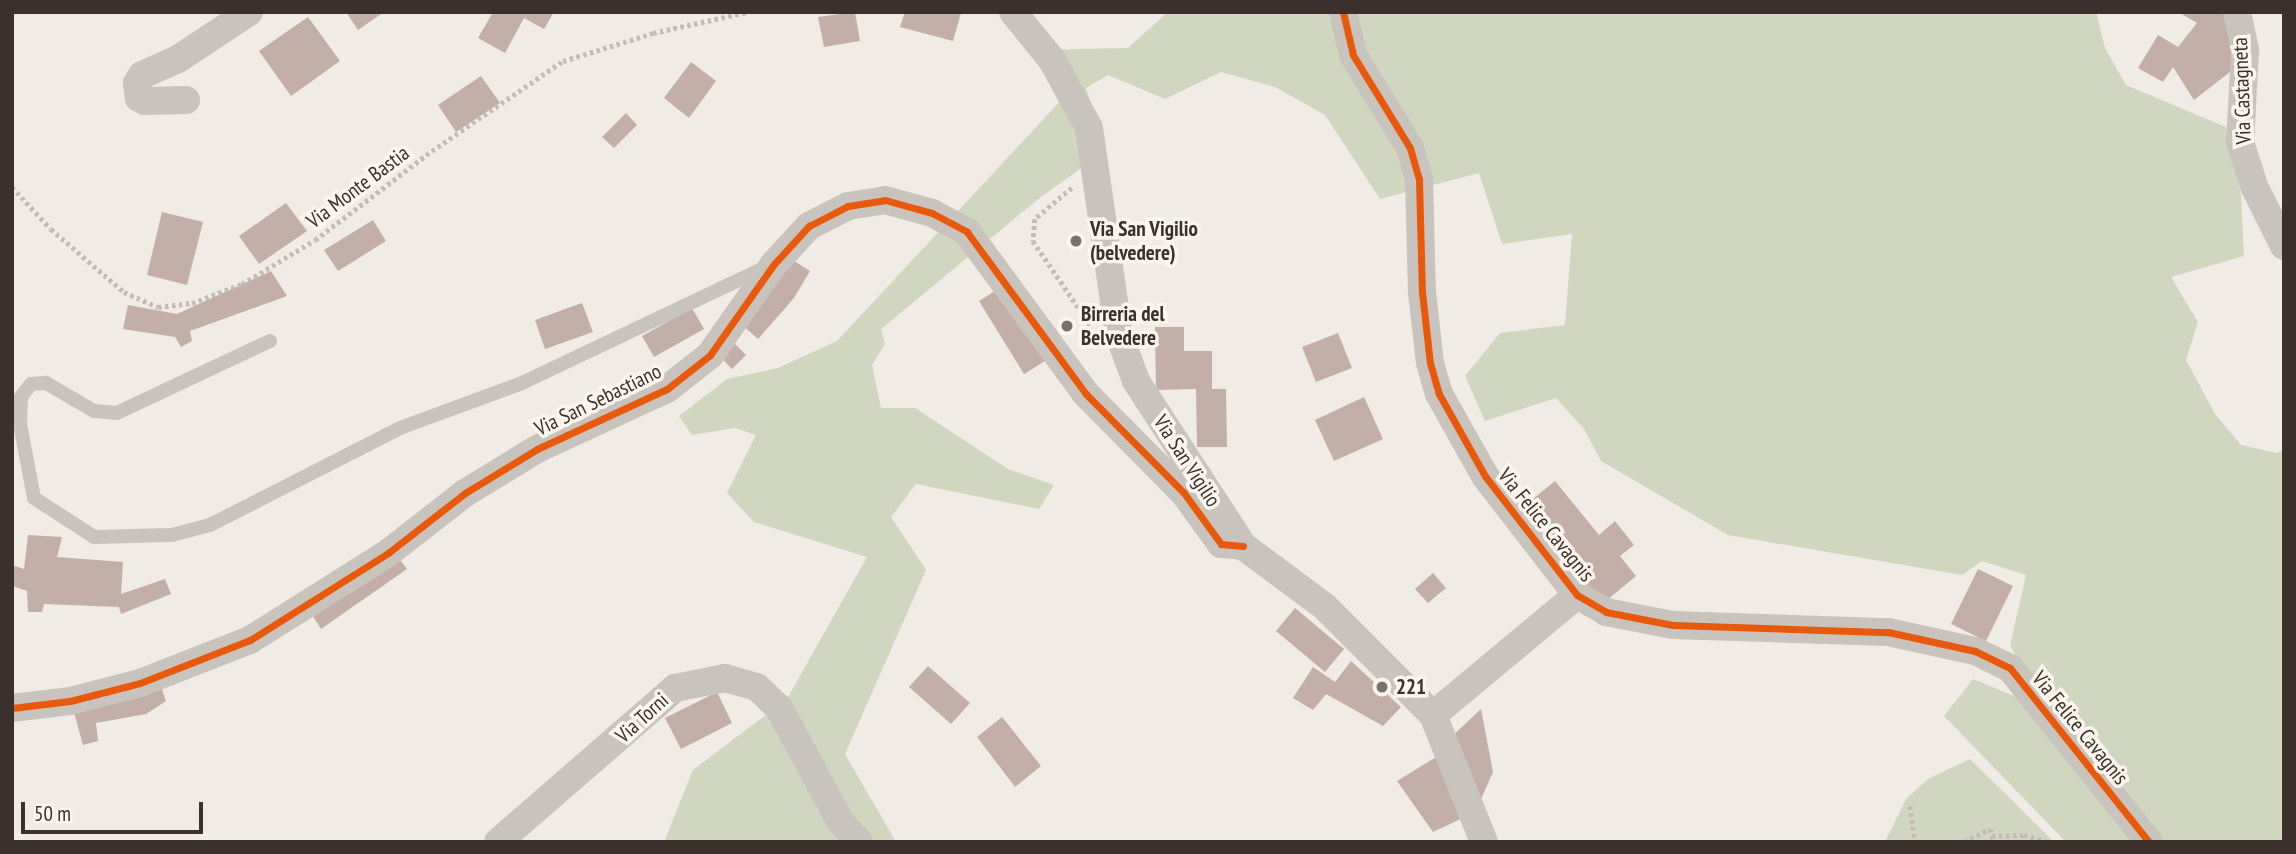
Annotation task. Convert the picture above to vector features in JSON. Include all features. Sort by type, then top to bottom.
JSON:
[{"type":"street","points":[[186,100],[145,101],[139,98],[137,83],[142,75],[178,60],[249,12]]},
{"type":"street","name":"Via San Vigilio","points":[[1013,12],[1073,94],[1089,128],[1119,335],[1136,381],[1243,546],[1325,607],[1433,715],[1484,842]]},
{"type":"street","name":"Via Felice Cavagnis","points":[[1343,12],[1353,55],[1410,148],[1419,180],[1422,292],[1430,363],[1439,394],[1485,476],[1577,595],[1606,612],[1673,625],[1888,632],[1975,651],[2010,668],[2149,842]]},
{"type":"street","name":"Via Castagneta","points":[[2237,12],[2245,51],[2241,142],[2253,186],[2284,246]]},
{"type":"street","name":"Via San Sebastiano","points":[[12,708],[71,701],[141,683],[250,640],[388,553],[465,493],[537,449],[667,390],[710,355],[774,264],[809,226],[848,206],[885,200],[932,212],[967,232],[1086,394],[1184,493],[1221,544],[1243,546]]},
{"type":"street","name":"Via Felice Cavagnis","points":[[1433,715],[1577,595]]},
{"type":"street","name":"Via Torni","points":[[498,842],[675,688],[725,678],[757,687],[779,708],[840,821],[859,842]]},
{"type":"lane","name":"Via San Sebastiano","points":[[270,341],[117,414],[94,411],[46,383],[31,384],[21,397],[20,424],[34,498],[94,537],[172,535],[209,525],[400,428],[522,383],[774,264]]},
{"type":"path","points":[[1094,329],[1033,241],[1035,219],[1096,172]]},
{"type":"path","points":[[1910,806],[1916,842]]},
{"type":"path","points":[[1964,842],[1990,829],[1993,839],[2024,835],[2047,842]]},
{"type":"green space","points":[[1168,12],[2096,12],[2105,48],[2126,85],[2226,127],[2241,195],[2244,256],[2171,277],[2198,322],[2186,360],[2215,414],[2241,445],[2276,453],[2284,450],[2284,842],[2066,842],[1944,716],[1973,679],[2050,711],[2010,646],[2026,575],[1982,561],[1962,575],[1728,535],[1601,461],[1584,429],[1556,398],[1485,421],[1465,376],[1500,333],[1565,325],[1572,234],[1502,244],[1479,173],[1380,199],[1325,115],[1275,87],[1221,72],[1165,99],[1108,75],[1086,88],[1106,150],[1037,200],[881,329],[885,344],[872,365],[881,408],[915,408],[1008,469],[1054,485],[1039,509],[916,484],[891,517],[926,570],[845,754],[896,842],[664,842],[693,770],[787,699],[867,557],[754,522],[727,493],[756,435],[735,428],[692,435],[679,416],[727,379],[778,368],[837,341],[1066,95],[1037,50],[1128,48]]},
{"type":"green space","points":[[1970,759],[2054,842],[1885,842],[1906,799],[1928,779]]},
{"type":"building","points":[[346,12],[384,12],[358,30]]},
{"type":"building","points":[[493,12],[554,12],[544,29],[524,18],[505,53],[478,38]]},
{"type":"building","points":[[855,12],[860,41],[824,47],[818,17]]},
{"type":"building","points":[[905,12],[961,13],[953,41],[900,27]]},
{"type":"building","points":[[2178,12],[2225,12],[2239,65],[2194,100],[2173,67],[2163,82],[2138,68],[2158,35],[2178,47],[2197,23]]},
{"type":"building","points":[[308,17],[340,61],[291,96],[259,51]]},
{"type":"building","points":[[691,62],[716,81],[689,118],[664,98]]},
{"type":"building","points":[[481,76],[500,103],[456,132],[438,105]]},
{"type":"building","points":[[626,113],[637,125],[614,148],[602,137]]},
{"type":"building","points":[[286,203],[307,231],[259,264],[239,236]]},
{"type":"building","points":[[162,212],[203,222],[187,285],[147,275]]},
{"type":"building","points":[[373,220],[386,241],[338,271],[324,250]]},
{"type":"building","points":[[791,259],[810,271],[794,298],[758,339],[740,323]]},
{"type":"building","points":[[271,271],[287,296],[190,331],[192,341],[181,347],[175,337],[123,329],[128,305],[177,314]]},
{"type":"building","points":[[1005,285],[1050,358],[1024,374],[979,301]]},
{"type":"building","points":[[582,303],[593,332],[545,349],[535,320]]},
{"type":"building","points":[[692,308],[704,329],[654,357],[642,336]]},
{"type":"building","points":[[1155,327],[1184,327],[1184,351],[1212,351],[1212,389],[1226,389],[1227,447],[1197,447],[1196,389],[1156,390]]},
{"type":"building","points":[[1338,333],[1352,368],[1316,382],[1302,347]]},
{"type":"building","points":[[735,344],[746,355],[732,369],[721,358]]},
{"type":"building","points":[[1364,397],[1383,439],[1334,461],[1315,420]]},
{"type":"building","points":[[1555,481],[1599,535],[1615,521],[1634,545],[1620,556],[1636,576],[1601,605],[1522,508]]},
{"type":"building","points":[[28,535],[62,537],[57,557],[123,562],[121,594],[165,579],[171,594],[121,614],[119,607],[44,604],[42,612],[28,612],[27,591],[12,586],[12,565],[24,569]]},
{"type":"building","points":[[396,555],[407,569],[321,629],[309,610]]},
{"type":"building","points":[[1978,569],[2013,586],[1986,641],[1951,624]]},
{"type":"building","points":[[1433,573],[1446,588],[1428,603],[1415,589]]},
{"type":"building","points":[[1295,608],[1344,649],[1325,672],[1276,631]]},
{"type":"building","points":[[1351,661],[1401,707],[1383,726],[1326,694],[1313,710],[1293,698],[1313,667],[1335,682]]},
{"type":"building","points":[[928,666],[970,703],[951,724],[909,687]]},
{"type":"building","points":[[159,681],[166,701],[146,714],[96,723],[98,741],[83,745],[72,705]]},
{"type":"building","points":[[717,692],[732,723],[681,749],[665,718]]},
{"type":"building","points":[[1481,709],[1493,772],[1477,808],[1447,741]]},
{"type":"building","points":[[1002,717],[1041,766],[1015,787],[977,737]]},
{"type":"building","points":[[1436,757],[1465,817],[1433,832],[1397,781]]},
{"type":"cycle path","points":[[1343,12],[1353,55],[1410,148],[1419,180],[1422,292],[1430,363],[1439,394],[1485,476],[1577,595],[1606,612],[1673,625],[1888,632],[1975,651],[2010,668],[2149,842]]},
{"type":"cycle path","points":[[12,708],[70,701],[140,683],[250,640],[388,553],[465,493],[537,449],[667,389],[710,355],[774,264],[809,226],[848,206],[885,200],[932,213],[967,232],[1086,394],[1184,493],[1221,544],[1243,546]]},
{"type":"place","name":"Via San Vigilio (belvedere)","points":[[1076,241]]},
{"type":"place","name":"Birreria del Belvedere","points":[[1067,326]]},
{"type":"place","name":"221","points":[[1382,687]]}]
